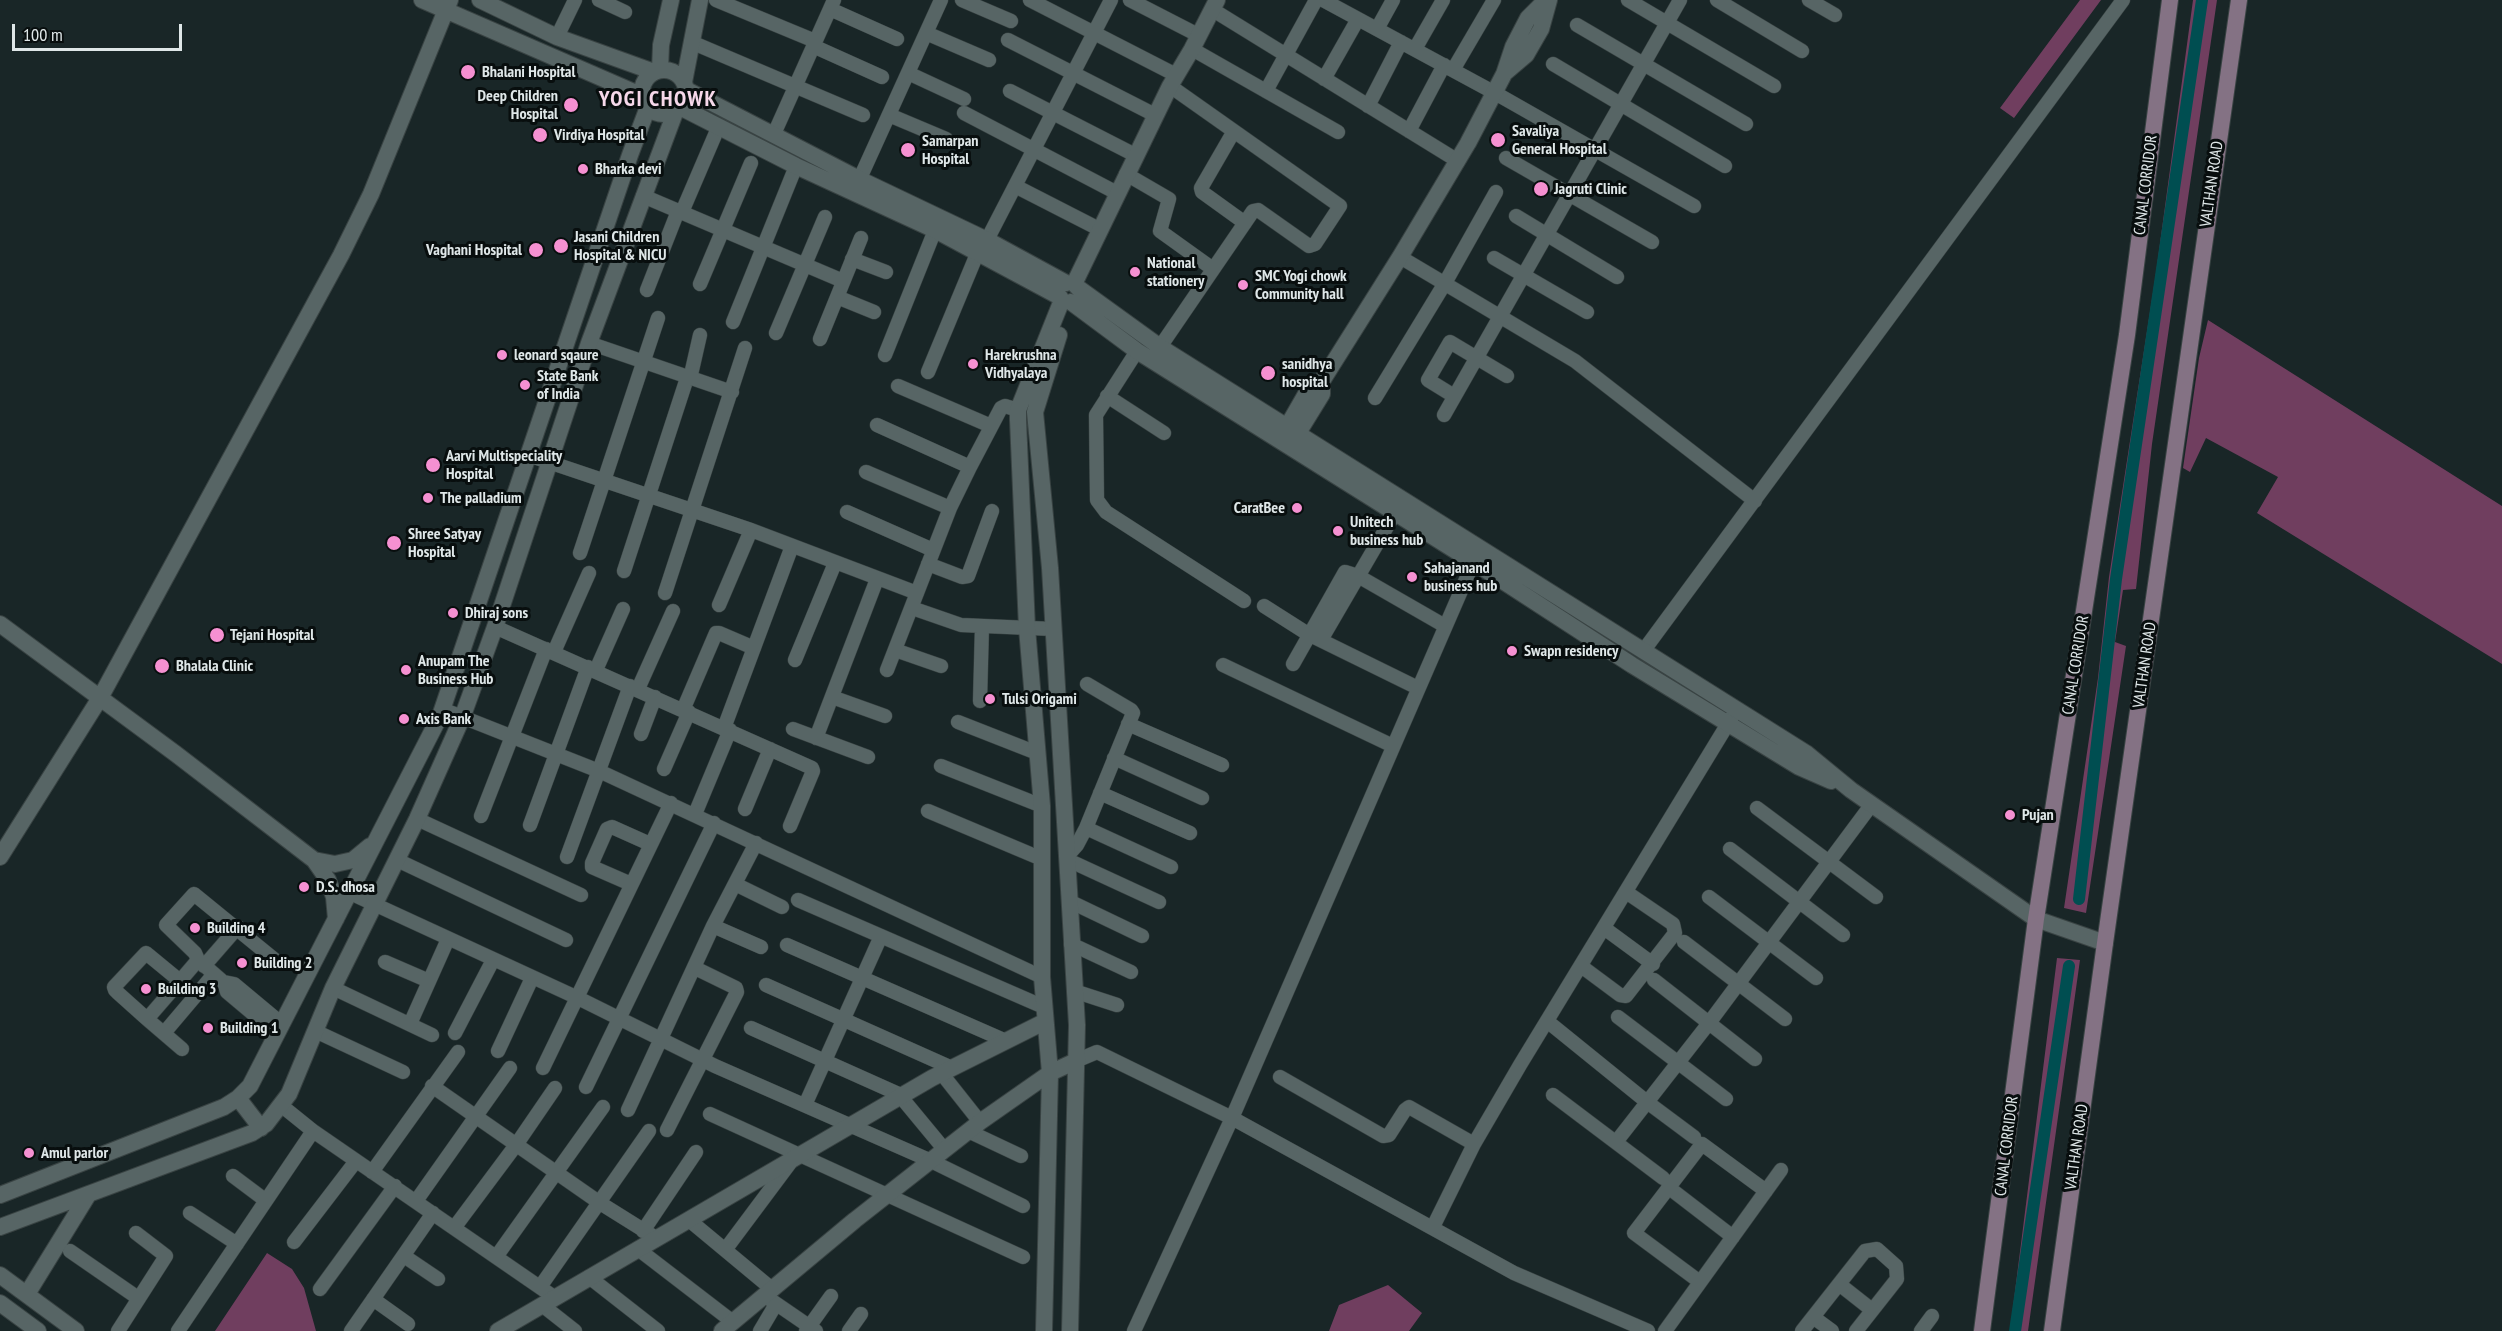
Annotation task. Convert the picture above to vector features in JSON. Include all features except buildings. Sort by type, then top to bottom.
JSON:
[{"type":"main road","name":"CANAL CORRIDOR","points":[[1982,1331],[2037,919],[2127,335],[2170,0]]},
{"type":"main road","name":"VALTHAN ROAD","points":[[2052,1331],[2239,0]]},
{"type":"street","points":[[422,0],[448,5],[646,102],[662,114],[678,109],[796,166],[857,186],[982,247],[1160,347],[1395,513],[1477,554],[1632,665],[1733,716]]},
{"type":"street","points":[[480,0],[557,37],[657,71],[674,72],[685,86],[774,134],[857,186],[935,230],[982,247]]},
{"type":"street","points":[[557,37],[574,0]]},
{"type":"street","points":[[599,0],[625,12]]},
{"type":"street","points":[[0,1195],[224,1107],[250,1086],[442,709],[646,102],[643,85],[657,71],[671,0]]},
{"type":"street","points":[[0,1227],[252,1133],[261,1128],[282,1106],[289,1094],[333,988],[417,819],[462,718],[495,627],[589,343],[643,196],[678,109],[684,102],[691,42],[700,0]]},
{"type":"street","points":[[716,0],[882,77]]},
{"type":"street","points":[[857,186],[940,0]]},
{"type":"street","points":[[962,0],[986,4],[1011,21]]},
{"type":"street","points":[[1030,0],[1094,33],[1173,81],[1234,131],[1340,206],[1312,245],[1307,244],[1257,210],[1253,211],[1160,347]]},
{"type":"street","points":[[928,372],[982,247],[1111,0]]},
{"type":"street","points":[[1130,0],[1266,91],[1338,132]]},
{"type":"street","points":[[1266,91],[1316,0]]},
{"type":"street","points":[[1323,0],[1495,93],[1694,206]]},
{"type":"street","points":[[1377,29],[1393,0]]},
{"type":"street","points":[[1415,49],[1443,0]]},
{"type":"street","points":[[1409,131],[1494,0]]},
{"type":"street","points":[[1289,437],[1311,387],[1322,381],[1400,257],[1458,161],[1504,74],[1526,54],[1541,29],[1548,0]]},
{"type":"street","points":[[1628,0],[1774,86]]},
{"type":"street","points":[[1444,415],[1680,0]]},
{"type":"street","points":[[1717,0],[1802,51]]},
{"type":"street","points":[[1809,0],[1835,15]]},
{"type":"street","points":[[1644,650],[2124,0]]},
{"type":"street","points":[[0,857],[100,698],[349,239],[371,194],[448,5]]},
{"type":"street","points":[[774,134],[832,5],[897,39]]},
{"type":"street","points":[[1044,1331],[1050,1073],[1042,977],[1042,806],[1027,628],[1018,410],[1099,229],[1155,115],[1215,5],[1285,54],[1458,161]]},
{"type":"street","points":[[1324,79],[1358,18]]},
{"type":"street","points":[[1577,25],[1746,124]]},
{"type":"street","points":[[926,33],[989,60]]},
{"type":"street","points":[[1008,40],[1155,115]]},
{"type":"street","points":[[691,42],[863,115]]},
{"type":"street","points":[[1368,106],[1401,42]]},
{"type":"street","points":[[1553,64],[1725,166]]},
{"type":"street","points":[[908,74],[964,99]]},
{"type":"street","points":[[1010,91],[1135,155]]},
{"type":"street","points":[[964,113],[1117,193]]},
{"type":"street","points":[[889,115],[946,139]]},
{"type":"street","points":[[647,290],[718,128]]},
{"type":"street","points":[[1234,131],[1201,190],[1245,223]]},
{"type":"street","points":[[1506,158],[1652,242]]},
{"type":"street","points":[[700,284],[751,163]]},
{"type":"street","points":[[733,322],[796,166]]},
{"type":"street","points":[[1126,174],[1169,199],[1160,231],[1213,269]]},
{"type":"street","points":[[1015,186],[1099,229]]},
{"type":"street","points":[[1375,398],[1445,283],[1496,192]]},
{"type":"street","points":[[643,196],[843,281]]},
{"type":"street","points":[[1516,216],[1617,277]]},
{"type":"street","points":[[776,333],[825,217]]},
{"type":"street","points":[[885,355],[935,230]]},
{"type":"street","points":[[820,339],[861,238]]},
{"type":"street","points":[[1400,257],[1501,315],[1575,362],[1755,501]]},
{"type":"street","points":[[1494,258],[1587,312]]},
{"type":"street","points":[[852,259],[886,272]]},
{"type":"street","points":[[1068,294],[1137,351],[1289,437],[1477,554],[1644,650],[1799,767],[1851,790],[2037,919],[2105,943]]},
{"type":"street","points":[[1068,294],[1035,412],[1053,629],[1078,1060],[1070,1331]]},
{"type":"street","points":[[837,297],[874,312]]},
{"type":"street","points":[[580,553],[658,318]]},
{"type":"street","points":[[624,571],[650,497],[700,335]]},
{"type":"street","points":[[1454,396],[1428,380],[1448,343],[1452,342],[1507,376]]},
{"type":"street","points":[[589,343],[732,392]]},
{"type":"street","points":[[665,593],[746,348]]},
{"type":"street","points":[[1137,351],[1107,396],[1096,419],[1097,500],[1099,505],[1106,512],[1244,601]]},
{"type":"street","points":[[898,386],[991,426]]},
{"type":"street","points":[[1107,396],[1164,433]]},
{"type":"street","points":[[887,670],[950,508],[970,467],[1000,408],[1005,406],[1018,410]]},
{"type":"street","points":[[877,425],[970,467]]},
{"type":"street","points":[[528,455],[751,530],[917,593]]},
{"type":"street","points":[[866,472],[950,508]]},
{"type":"street","points":[[928,564],[962,577],[968,576],[992,511]]},
{"type":"street","points":[[847,512],[933,550]]},
{"type":"street","points":[[1358,576],[1395,513]]},
{"type":"street","points":[[719,605],[751,530]]},
{"type":"street","points":[[695,814],[792,546]]},
{"type":"street","points":[[1134,1331],[1232,1118],[1477,554]]},
{"type":"street","points":[[795,660],[835,563]]},
{"type":"street","points":[[1293,664],[1315,637],[1344,573],[1347,572],[1358,576],[1445,626]]},
{"type":"street","points":[[481,816],[512,736],[550,651],[589,573]]},
{"type":"street","points":[[816,738],[876,579]]},
{"type":"street","points":[[1264,606],[1315,637],[1418,688]]},
{"type":"street","points":[[912,608],[956,623],[1053,629]]},
{"type":"street","points":[[530,825],[555,753],[592,669],[622,609]]},
{"type":"street","points":[[567,857],[634,687],[673,611]]},
{"type":"street","points":[[980,701],[982,626]]},
{"type":"street","points":[[495,627],[634,687],[813,769],[790,826]]},
{"type":"street","points":[[1,628],[100,698],[314,860],[328,880],[334,897],[336,919]]},
{"type":"street","points":[[664,769],[716,633],[754,648]]},
{"type":"street","points":[[895,650],[941,666]]},
{"type":"street","points":[[1223,665],[1393,746]]},
{"type":"street","points":[[1068,858],[1086,828],[1132,711],[1087,684]]},
{"type":"street","points":[[641,734],[655,697]]},
{"type":"street","points":[[832,698],[885,716]]},
{"type":"street","points":[[442,709],[599,771],[714,822],[1042,977]]},
{"type":"street","points":[[1433,1227],[1474,1144],[1733,716]]},
{"type":"street","points":[[958,722],[1037,753]]},
{"type":"street","points":[[1128,724],[1222,765]]},
{"type":"street","points":[[793,729],[868,757]]},
{"type":"street","points":[[745,809],[770,749]]},
{"type":"street","points":[[1114,758],[1202,798]]},
{"type":"street","points":[[941,766],[1042,806]]},
{"type":"street","points":[[1100,793],[1190,833]]},
{"type":"street","points":[[543,1068],[671,803]]},
{"type":"street","points":[[1616,1142],[1709,1023],[1872,804]]},
{"type":"street","points":[[1757,808],[1876,897]]},
{"type":"street","points":[[928,811],[1042,859]]},
{"type":"street","points":[[417,819],[581,895]]},
{"type":"street","points":[[586,1087],[714,822]]},
{"type":"street","points":[[631,884],[592,867],[607,829],[612,827],[650,844]]},
{"type":"street","points":[[1086,828],[1171,867]]},
{"type":"street","points":[[314,860],[335,864],[353,860],[375,843]]},
{"type":"street","points":[[628,1110],[713,926],[756,843]]},
{"type":"street","points":[[1730,849],[1843,935]]},
{"type":"street","points":[[1068,858],[1159,902]]},
{"type":"street","points":[[397,860],[566,940]]},
{"type":"street","points":[[735,884],[782,907]]},
{"type":"street","points":[[350,892],[373,905],[578,998],[619,1021],[929,1160],[1023,1206]]},
{"type":"street","points":[[1581,966],[1623,996],[1629,994],[1675,933],[1675,928],[1626,892]]},
{"type":"street","points":[[276,960],[198,895],[192,895],[167,923],[166,927],[195,953],[227,992],[279,1029]]},
{"type":"street","points":[[1709,897],[1816,978]]},
{"type":"street","points":[[798,900],[881,936],[1044,1015]]},
{"type":"street","points":[[1069,901],[1142,936]]},
{"type":"street","points":[[713,926],[761,947]]},
{"type":"street","points":[[164,1033],[238,927]]},
{"type":"street","points":[[1604,928],[1653,964]]},
{"type":"street","points":[[805,1105],[881,936]]},
{"type":"street","points":[[410,1024],[448,939]]},
{"type":"street","points":[[1684,942],[1785,1019]]},
{"type":"street","points":[[1071,944],[1131,972]]},
{"type":"street","points":[[787,945],[1006,1041]]},
{"type":"street","points":[[180,981],[146,953],[114,987],[182,1049]]},
{"type":"street","points":[[455,1033],[494,960]]},
{"type":"street","points":[[385,962],[429,981]]},
{"type":"street","points":[[667,1130],[737,990],[695,968]]},
{"type":"street","points":[[147,1019],[180,981],[210,970]]},
{"type":"street","points":[[498,1051],[532,978]]},
{"type":"street","points":[[1654,980],[1755,1059]]},
{"type":"street","points":[[766,985],[947,1071],[974,1126],[1021,1156]]},
{"type":"street","points":[[333,988],[432,1035]]},
{"type":"street","points":[[1074,991],[1117,1005]]},
{"type":"street","points":[[650,1234],[689,1220],[902,1096],[1006,1041],[1044,1015]]},
{"type":"street","points":[[1618,1017],[1726,1099]]},
{"type":"street","points":[[1547,1021],[1647,1102],[1695,1137]]},
{"type":"street","points":[[752,1029],[902,1096],[944,1149]]},
{"type":"street","points":[[315,1030],[403,1072]]},
{"type":"street","points":[[372,1172],[458,1052]]},
{"type":"street","points":[[638,1248],[727,1326],[771,1296],[888,1194],[974,1126],[1050,1073],[1097,1053],[1232,1118],[1514,1273],[1648,1331]]},
{"type":"street","points":[[416,1201],[510,1068]]},
{"type":"street","points":[[1280,1077],[1383,1136],[1389,1135],[1409,1107],[1474,1144]]},
{"type":"street","points":[[432,1086],[557,1174],[650,1234]]},
{"type":"street","points":[[454,1227],[516,1145],[555,1088]]},
{"type":"street","points":[[1553,1095],[1616,1142],[1733,1237]]},
{"type":"street","points":[[238,1098],[261,1128]]},
{"type":"street","points":[[282,1106],[313,1131],[540,1287],[548,1301],[575,1331]]},
{"type":"street","points":[[496,1257],[603,1107]]},
{"type":"street","points":[[710,1114],[796,1157],[888,1194],[1023,1257]]},
{"type":"street","points":[[178,1331],[313,1131]]},
{"type":"street","points":[[540,1287],[649,1131]]},
{"type":"street","points":[[1700,1282],[1634,1233],[1666,1183],[1702,1144],[1766,1191]]},
{"type":"street","points":[[498,1331],[638,1248],[650,1234],[696,1152]]},
{"type":"street","points":[[725,1250],[796,1157]]},
{"type":"street","points":[[294,1242],[356,1161]]},
{"type":"street","points":[[1665,1331],[1781,1170]]},
{"type":"street","points":[[233,1176],[266,1200]]},
{"type":"street","points":[[320,1289],[395,1186]]},
{"type":"street","points":[[27,1294],[88,1195]]},
{"type":"street","points":[[190,1213],[237,1244]]},
{"type":"street","points":[[351,1331],[433,1213]]},
{"type":"street","points":[[689,1220],[725,1250],[771,1296],[811,1329],[831,1296]]},
{"type":"street","points":[[118,1331],[166,1256],[136,1233]]},
{"type":"street","points":[[1802,1331],[1866,1251],[1877,1249],[1896,1266],[1897,1279],[1856,1331]]},
{"type":"street","points":[[70,1251],[138,1298]]},
{"type":"street","points":[[404,1256],[438,1279]]},
{"type":"street","points":[[0,1275],[75,1331]]},
{"type":"street","points":[[589,1277],[658,1331]]},
{"type":"street","points":[[1839,1284],[1872,1310]]},
{"type":"street","points":[[760,1331],[771,1296]]},
{"type":"street","points":[[373,1299],[408,1324]]},
{"type":"street","points":[[0,1303],[38,1331]]},
{"type":"street","points":[[849,1331],[861,1314]]},
{"type":"street","points":[[1921,1331],[1932,1316]]},
{"type":"street","points":[[1813,1317],[1832,1331]]},
{"type":"shaded area","points":[[2080,0],[2101,0],[2014,118],[2000,108]]},
{"type":"shaded area","points":[[2193,0],[2217,0],[2152,444],[2136,589],[2123,590],[2115,642],[2126,646],[2086,913],[2064,908],[2098,678],[2109,577],[2156,273]]},
{"type":"shaded area","points":[[2208,320],[2502,506],[2502,664],[2257,513],[2278,477],[2206,438],[2190,472],[2183,468],[2199,358]]},
{"type":"shaded area","points":[[2057,958],[2080,960],[2028,1331],[2010,1331]]},
{"type":"shaded area","points":[[267,1253],[292,1269],[304,1288],[316,1331],[215,1331]]},
{"type":"shaded area","points":[[1388,1285],[1422,1313],[1409,1331],[1329,1331],[1339,1305]]},
{"type":"waterway","points":[[2079,899],[2116,579],[2202,0]]},
{"type":"waterway","points":[[2015,1331],[2069,966]]},
{"type":"place","name":"Bhalani Hospital","points":[[468,72]]},
{"type":"place","name":"Deep Children Hospital","points":[[571,105]]},
{"type":"place","name":"Virdiya Hospital","points":[[540,135]]},
{"type":"place","name":"Savaliya General Hospital","points":[[1498,140]]},
{"type":"place","name":"Samarpan Hospital","points":[[908,150]]},
{"type":"place","name":"Bharka devi","points":[[583,169]]},
{"type":"place","name":"Jagruti Clinic","points":[[1541,189]]},
{"type":"place","name":"Jasani Children Hospital & NICU","points":[[561,246]]},
{"type":"place","name":"Vaghani Hospital","points":[[536,250]]},
{"type":"place","name":"National stationery","points":[[1135,272]]},
{"type":"place","name":"SMC Yogi chowk Community hall","points":[[1243,285]]},
{"type":"place","name":"leonard sqaure","points":[[502,355]]},
{"type":"place","name":"Harekrushna Vidhyalaya","points":[[973,364]]},
{"type":"place","name":"sanidhya hospital","points":[[1268,373]]},
{"type":"place","name":"State Bank of India","points":[[525,385]]},
{"type":"place","name":"Aarvi Multispeciality Hospital","points":[[433,465]]},
{"type":"place","name":"The palladium","points":[[428,498]]},
{"type":"place","name":"CaratBee","points":[[1297,508]]},
{"type":"place","name":"Unitech business hub","points":[[1338,531]]},
{"type":"place","name":"Shree Satyay Hospital","points":[[394,543]]},
{"type":"place","name":"Sahajanand business hub","points":[[1412,577]]},
{"type":"place","name":"Dhiraj sons","points":[[453,613]]},
{"type":"place","name":"Tejani Hospital","points":[[217,635]]},
{"type":"place","name":"Swapn residency","points":[[1512,651]]},
{"type":"place","name":"Bhalala Clinic","points":[[162,666]]},
{"type":"place","name":"Anupam The Business Hub","points":[[406,670]]},
{"type":"place","name":"Tulsi Origami","points":[[990,699]]},
{"type":"place","name":"Axis Bank","points":[[404,719]]},
{"type":"place","name":"Pujan","points":[[2010,815]]},
{"type":"place","name":"D.S. dhosa","points":[[304,887]]},
{"type":"place","name":"Building 4","points":[[195,928]]},
{"type":"place","name":"Building 2","points":[[242,963]]},
{"type":"place","name":"Building 3","points":[[146,989]]},
{"type":"place","name":"Building 1","points":[[208,1028]]},
{"type":"place","name":"Amul parlor","points":[[29,1153]]},
{"type":"district","name":"YOGI CHOWK","points":[[658,100]]}]
